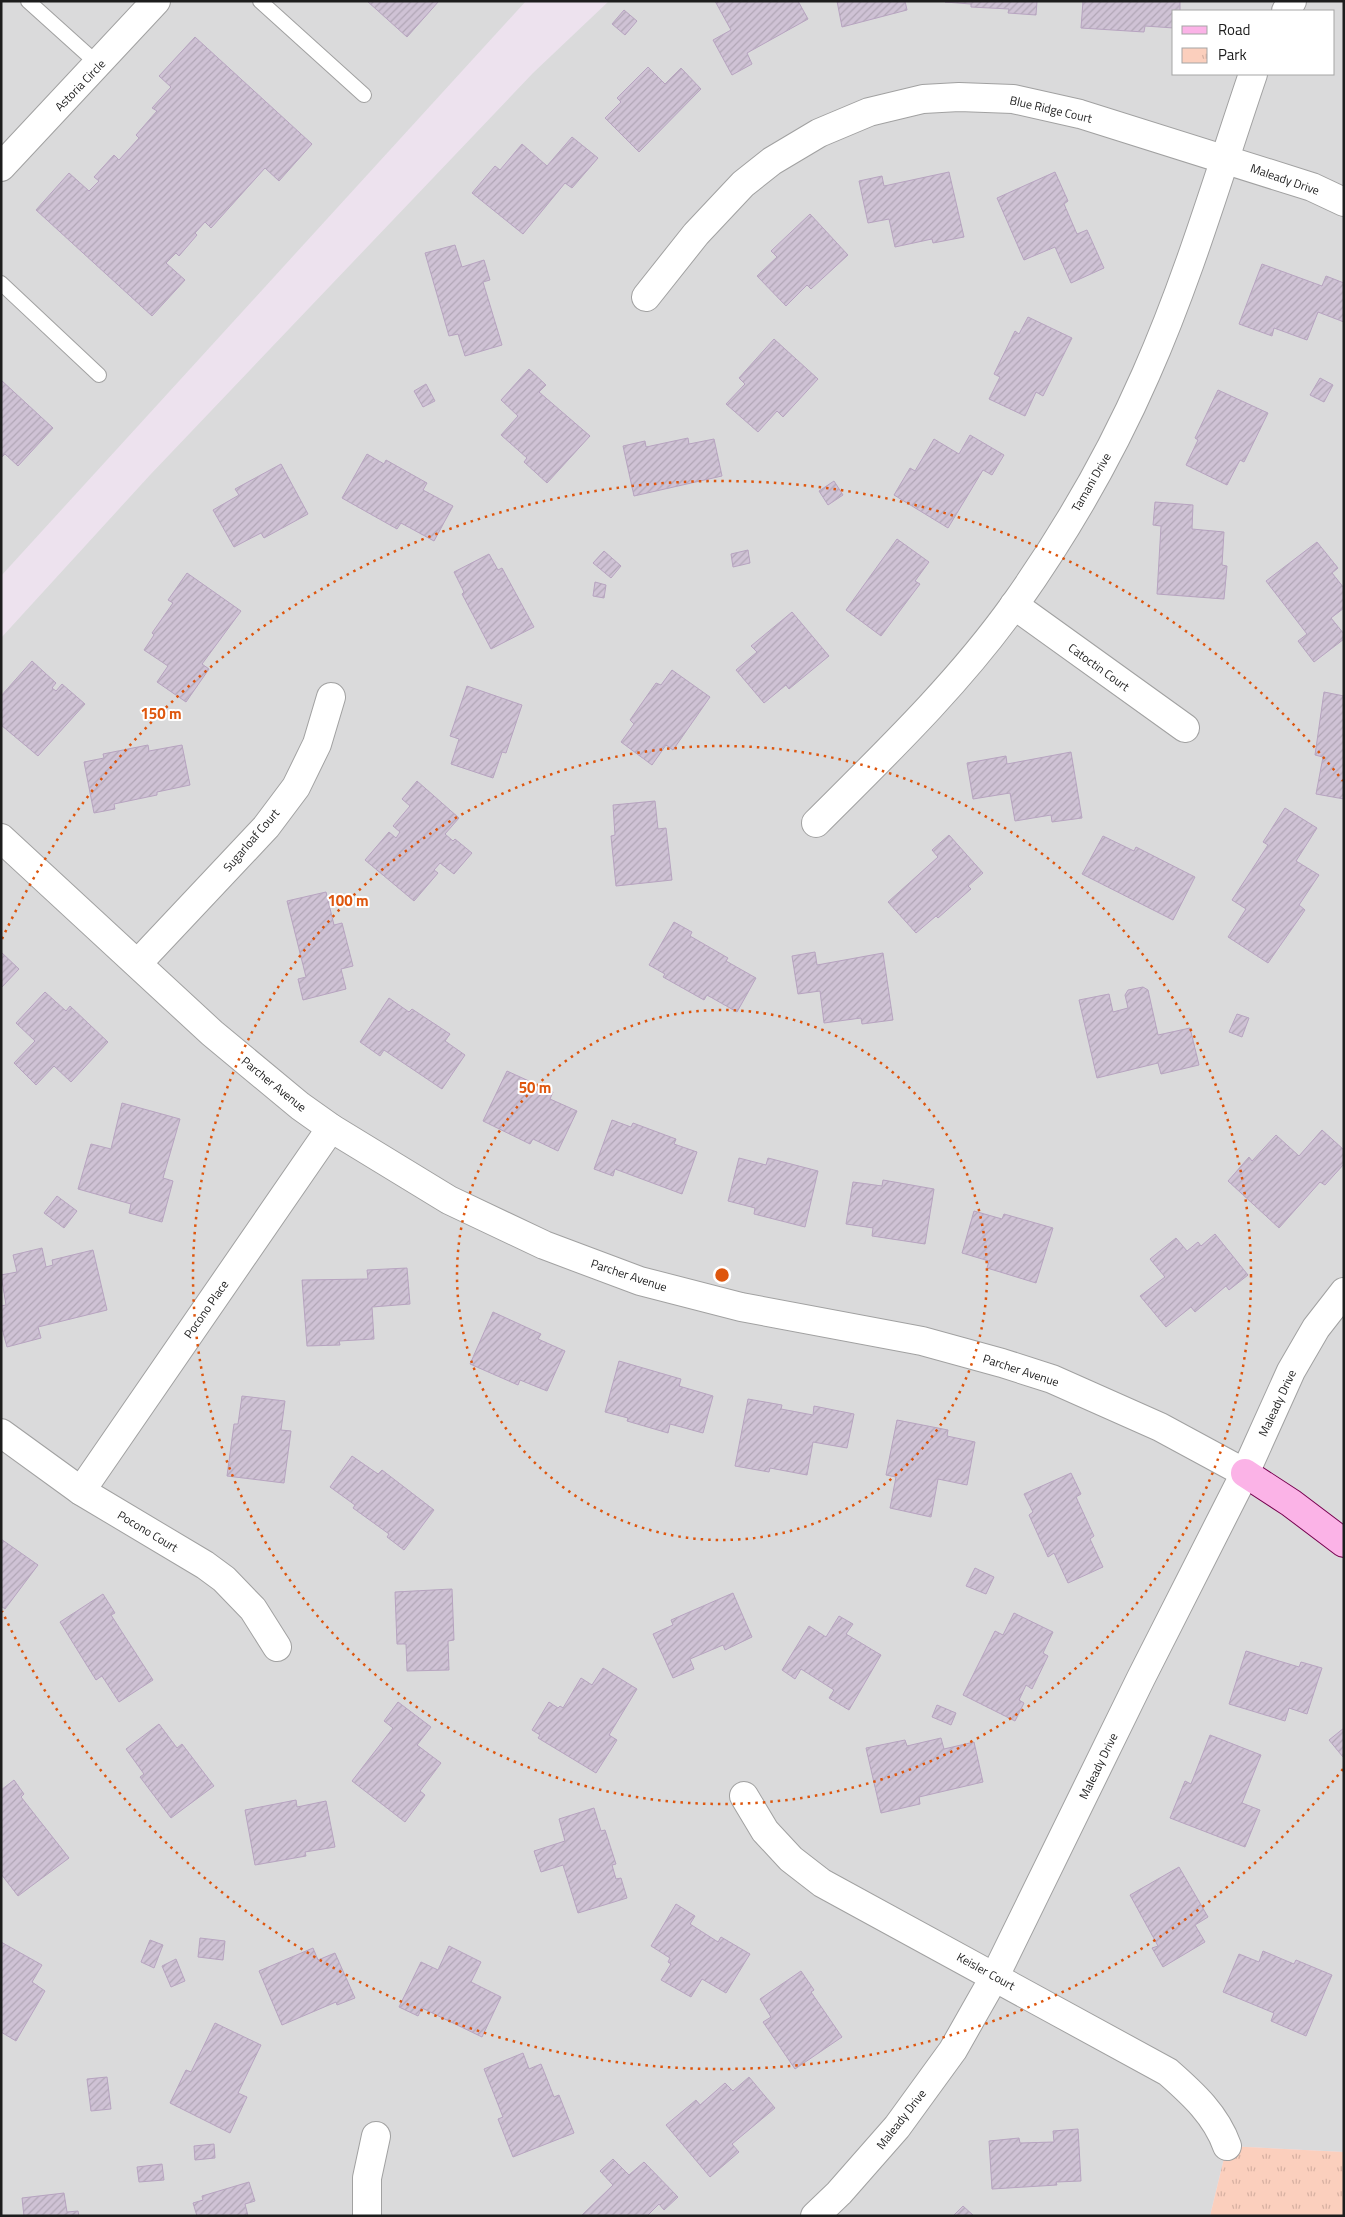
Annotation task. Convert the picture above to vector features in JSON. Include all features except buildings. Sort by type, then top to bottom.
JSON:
[{"type":"street","name":"Astoria Circle","points":[[1,167],[99,65],[156,1]]},
{"type":"street","name":"Tamani Drive","points":[[816,823],[900,740],[976,654],[1014,605],[1055,545],[1101,465],[1146,374],[1178,296],[1253,75]]},
{"type":"street","name":"Blue Ridge Court","points":[[646,297],[696,234],[743,184],[772,161],[819,133],[869,112],[924,99],[959,97],[1013,99],[1080,114],[1224,159]]},
{"type":"street","name":"Maleady Drive","points":[[1224,159],[1312,187],[1344,202]]},
{"type":"street","name":"Catoctin Court","points":[[1014,605],[1185,728]]},
{"type":"street","name":"Sugarloaf Court","points":[[138,963],[266,827],[296,787],[317,744],[331,697]]},
{"type":"street","name":"Parcher Avenue","points":[[1,838],[212,1033],[300,1106],[331,1128],[449,1200],[552,1248],[640,1280],[741,1307],[922,1341],[1052,1379],[1152,1423],[1245,1473],[1291,1503],[1344,1543]]},
{"type":"street","name":"Pocono Place","points":[[81,1490],[331,1128]]},
{"type":"street","name":"Maleady Drive","points":[[815,2216],[839,2193],[897,2127],[953,2050],[995,1976],[1141,1678],[1245,1473],[1291,1371],[1316,1328],[1344,1292]]},
{"type":"street","name":"Pocono Court","points":[[1,1433],[81,1490],[205,1565],[224,1579],[254,1609],[277,1647]]},
{"type":"street","name":"Keisler Court","points":[[744,1796],[765,1831],[791,1860],[822,1883],[1168,2072],[1198,2098],[1221,2130],[1227,2146]]},
{"type":"street","points":[[367,2216],[367,2178],[376,2136]]},
{"type":"lane","points":[[28,1],[99,65]]},
{"type":"lane","points":[[260,1],[364,95]]},
{"type":"lane","points":[[1,283],[99,375]]},
{"type":"shaded area","points":[[1,1],[526,1],[1,576]]},
{"type":"shaded area","points":[[609,1],[1344,1],[1344,2152],[1227,2146],[1210,2216],[1,2216],[1,638],[150,475],[533,73]]},
{"type":"green space","points":[[1227,2146],[1344,2152],[1344,2216],[1210,2216]]}]
